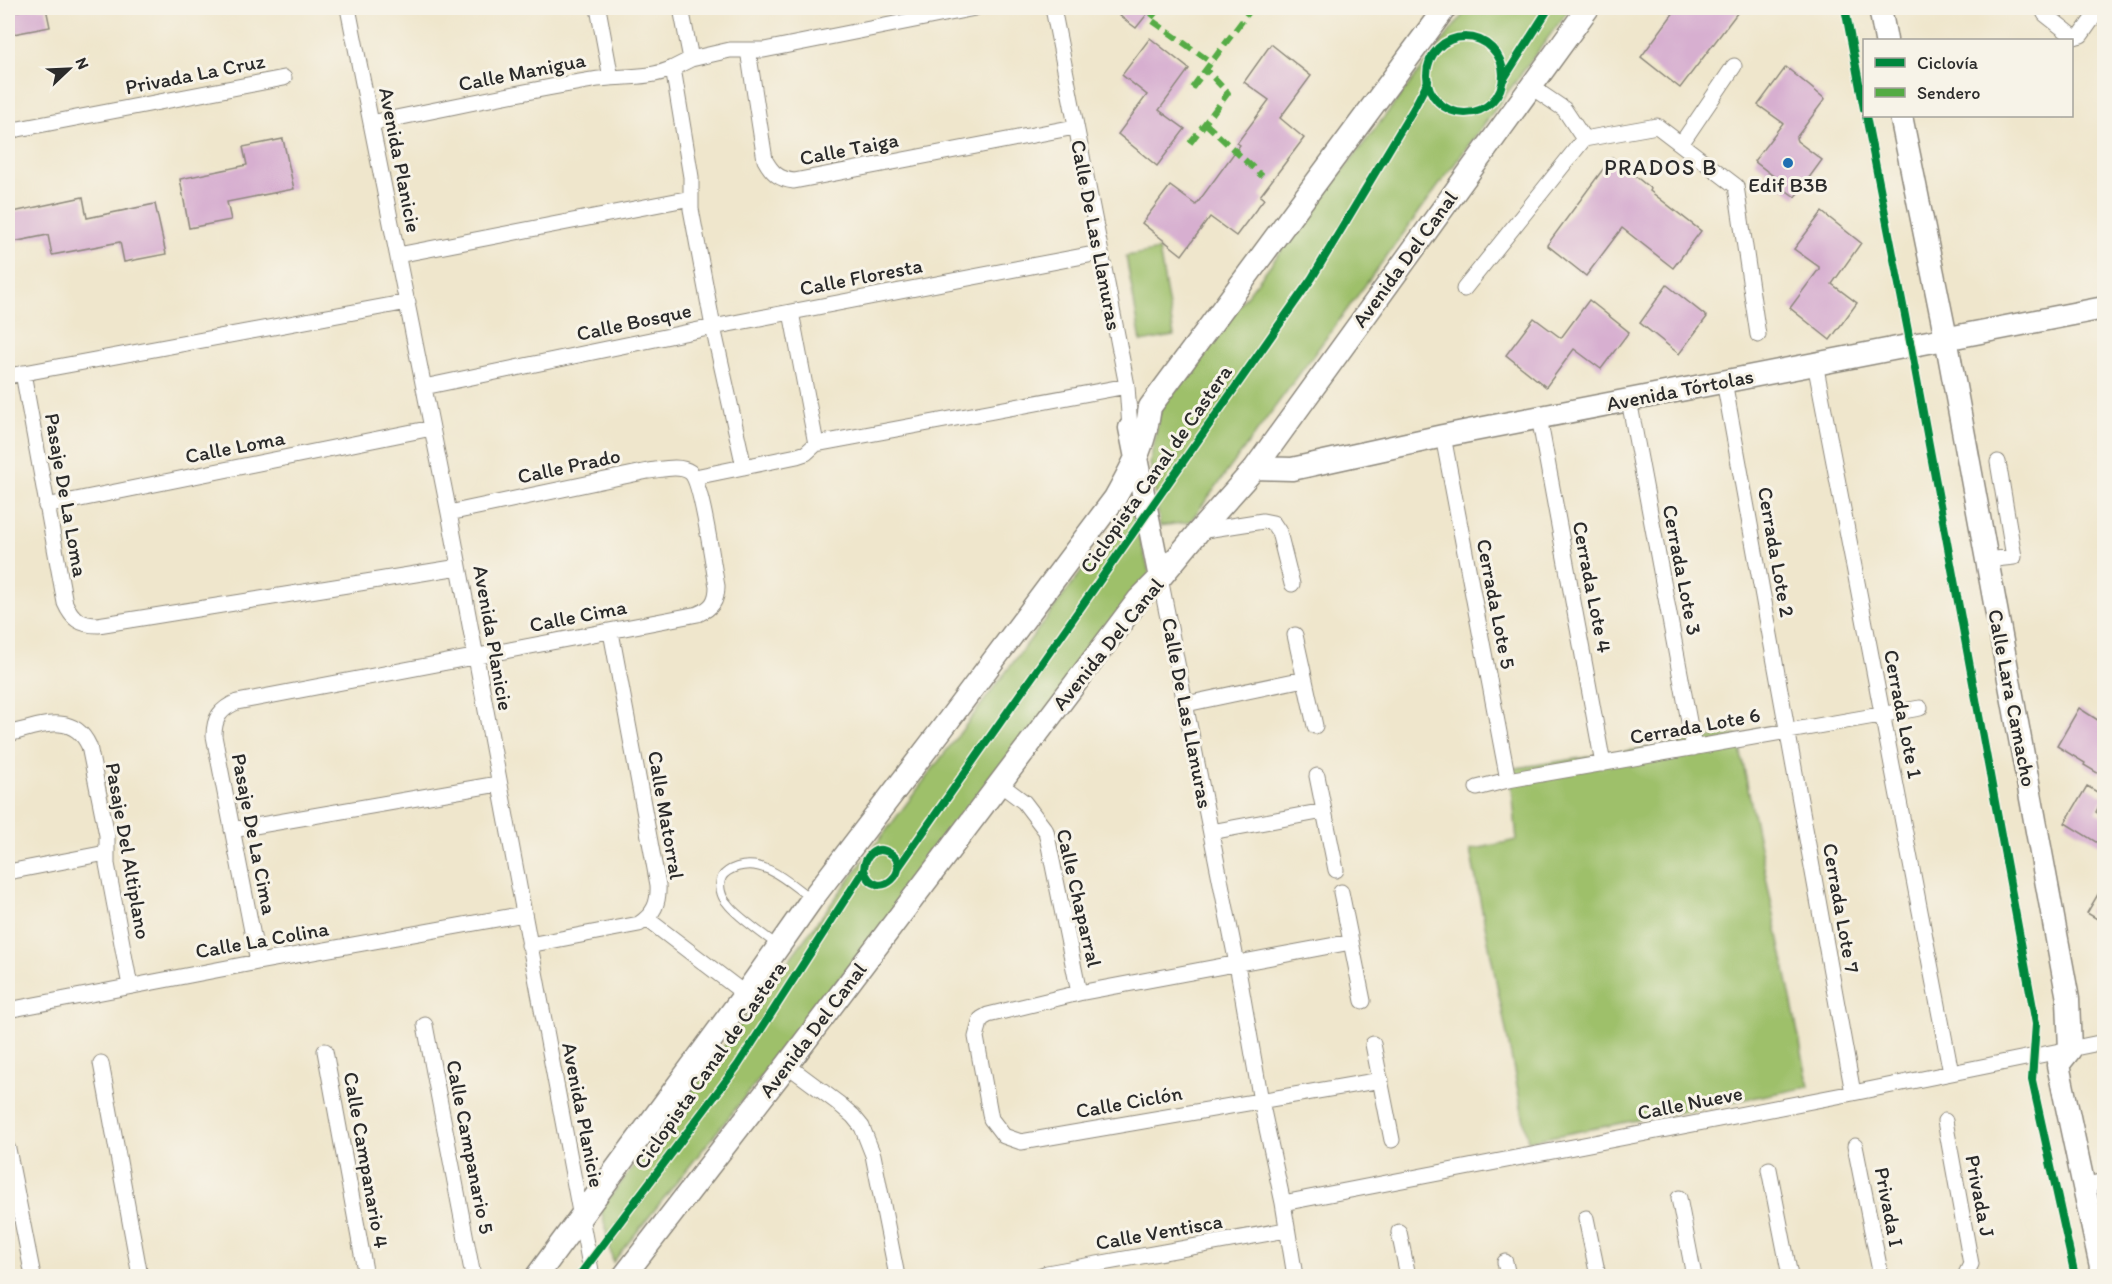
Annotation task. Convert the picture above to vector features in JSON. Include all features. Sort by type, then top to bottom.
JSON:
[{"type":"main road","points":[[537,1276],[745,994],[777,945],[1115,498],[1136,460],[1146,434],[1150,407],[1445,8]]},
{"type":"main road","name":"Avenida Del Canal","points":[[624,1276],[1140,599],[1255,468],[1588,8]]},
{"type":"main road","points":[[1880,8],[1886,39]]},
{"type":"main road","name":"Calle Lara Camacho","points":[[1901,117],[1946,338],[2068,999],[2070,1050],[2058,1065],[2094,1184],[2103,1276]]},
{"type":"main road","name":"Avenida Tórtolas","points":[[1255,468],[1292,469],[1443,436],[1815,363],[2104,311]]},
{"type":"main road","name":"Calle De Las Llanuras","points":[[1130,428],[1160,578]]},
{"type":"street","name":"Avenida Planicie","points":[[348,8],[449,513],[592,1276]]},
{"type":"street","name":"Calle Manigua","points":[[371,123],[594,79],[611,78],[598,8]]},
{"type":"street","points":[[681,8],[691,59]]},
{"type":"street","points":[[611,78],[664,72],[691,59],[730,50],[764,50],[975,8]]},
{"type":"street","name":"Calle De Las Llanuras","points":[[1053,8],[1126,386],[1130,428]]},
{"type":"street","points":[[2042,8],[2045,14],[2074,37],[2078,37],[2082,35],[2100,8]]},
{"type":"street","name":"Calle Taiga","points":[[748,50],[765,160],[770,169],[784,180],[794,181],[1075,127]]},
{"type":"street","points":[[1681,144],[1734,66]]},
{"type":"street","name":"Calle Bosque","points":[[424,387],[713,327],[691,209],[691,177],[673,68]]},
{"type":"street","name":"Privada La Cruz","points":[[8,131],[284,78]]},
{"type":"street","points":[[1530,86],[1563,109],[1584,139]]},
{"type":"street","points":[[1464,289],[1584,139],[1657,126],[1736,186],[1758,335]]},
{"type":"street","points":[[398,255],[691,198]]},
{"type":"street","name":"Calle Floresta","points":[[816,444],[791,312],[1099,253]]},
{"type":"street","points":[[8,376],[408,302]]},
{"type":"street","points":[[744,467],[713,327],[791,312]]},
{"type":"street","name":"Cerrada Lote 1","points":[[1815,363],[1951,1073]]},
{"type":"street","name":"Pasaje De La Loma","points":[[23,373],[65,603],[69,613],[77,621],[87,625],[98,625],[459,567]]},
{"type":"street","name":"Cerrada Lote 2","points":[[1724,381],[1787,731]]},
{"type":"street","points":[[694,477],[806,453],[816,444],[1126,386]]},
{"type":"street","name":"Cerrada Lote 3","points":[[1629,400],[1694,748]]},
{"type":"street","name":"Cerrada Lote 4","points":[[1539,417],[1603,764]]},
{"type":"street","name":"Calle Loma","points":[[46,506],[432,428]]},
{"type":"street","name":"Cerrada Lote 5","points":[[1443,436],[1508,780]]},
{"type":"street","points":[[1986,560],[2014,557],[1998,462]]},
{"type":"street","name":"Calle Prado","points":[[449,513],[648,471],[683,469],[694,477]]},
{"type":"street","name":"Calle Cima","points":[[218,714],[226,706],[237,702],[698,614],[714,604],[717,586],[700,496],[694,477]]},
{"type":"street","points":[[1198,531],[1263,521],[1273,523],[1279,532],[1292,584]]},
{"type":"street","name":"Calle De Las Llanuras","points":[[1160,578],[1211,832],[1261,1101],[1283,1203],[1295,1276]]},
{"type":"street","name":"Calle Matorral","points":[[611,632],[657,885],[657,902],[647,919]]},
{"type":"street","points":[[1294,635],[1315,726]]},
{"type":"street","points":[[1186,704],[1304,680]]},
{"type":"street","name":"Cerrada Lote 6","points":[[1477,788],[1508,780],[1920,708]]},
{"type":"street","name":"Pasaje De La Cima","points":[[218,714],[214,725],[214,736],[258,962]]},
{"type":"street","name":"Pasaje Del Altiplano","points":[[8,734],[55,724],[66,724],[76,728],[84,736],[89,746],[107,835],[108,874],[130,986]]},
{"type":"street","name":"Cerrada Lote 7","points":[[1787,731],[1853,1093]]},
{"type":"street","points":[[1317,776],[1336,870]]},
{"type":"street","name":"Calle Chaparral","points":[[1000,783],[1024,802],[1046,831],[1079,993],[997,1011],[981,1019],[976,1037],[991,1119],[1004,1137]]},
{"type":"street","points":[[232,830],[498,784]]},
{"type":"street","points":[[1211,832],[1324,811]]},
{"type":"street","points":[[8,872],[106,853]]},
{"type":"street","points":[[1341,892],[1363,1000]]},
{"type":"street","name":"Calle La Colina","points":[[8,1010],[524,914]]},
{"type":"street","points":[[529,945],[630,926],[647,919],[745,994]]},
{"type":"street","points":[[1079,993],[1351,942]]},
{"type":"street","name":"Calle Campanario 5","points":[[424,1025],[473,1276]]},
{"type":"street","name":"Calle Nueve","points":[[1283,1203],[2104,1042]]},
{"type":"street","points":[[1373,1044],[1392,1140]]},
{"type":"street","name":"Calle Campanario 4","points":[[325,1051],[366,1276]]},
{"type":"street","points":[[101,1063],[140,1276]]},
{"type":"street","points":[[787,1065],[838,1103],[862,1127],[873,1155],[897,1276]]},
{"type":"street","name":"Calle Ciclón","points":[[1004,1137],[1021,1142],[1381,1080]]},
{"type":"street","name":"Privada J","points":[[1945,1121],[1971,1264],[1965,1276]]},
{"type":"street","name":"Privada I","points":[[1855,1146],[1881,1276]]},
{"type":"street","points":[[8,1149],[33,1276]]},
{"type":"street","points":[[1769,1169],[1790,1276]]},
{"type":"street","points":[[1679,1198],[1694,1276]]},
{"type":"street","points":[[1586,1218],[1598,1276]]},
{"type":"street","name":"Calle Ventisca","points":[[1039,1276],[1286,1230]]},
{"type":"street","points":[[1399,1232],[1408,1276]]},
{"type":"lane","points":[[777,945],[726,903],[720,885],[722,876],[739,866],[758,866],[772,871],[812,899]]},
{"type":"green space","points":[[1468,8],[1570,8],[1190,522],[1160,526],[1150,462],[1161,407]]},
{"type":"green space","points":[[1159,250],[1174,336],[1141,342],[1126,256]]},
{"type":"green space","points":[[1131,506],[1153,586],[613,1262],[601,1209]]},
{"type":"green space","points":[[1737,734],[1809,1087],[1528,1141],[1470,850],[1517,840],[1510,769]]},
{"type":"building","points":[[23,8],[46,8],[50,27],[8,35],[8,13],[23,10]]},
{"type":"building","points":[[1127,8],[1152,8],[1136,28],[1120,16]]},
{"type":"building","points":[[1677,8],[1741,8],[1680,88],[1641,57]]},
{"type":"building","points":[[1150,38],[1189,69],[1159,110],[1185,129],[1157,166],[1118,134],[1147,95],[1122,75]]},
{"type":"building","points":[[1271,44],[1311,76],[1280,118],[1304,138],[1260,196],[1264,199],[1236,236],[1210,217],[1182,255],[1142,223],[1170,186],[1196,205],[1240,145],[1237,143],[1269,100],[1244,82]]},
{"type":"building","points":[[1786,67],[1825,99],[1796,138],[1822,160],[1795,197],[1779,185],[1781,182],[1754,161],[1783,123],[1758,105]]},
{"type":"building","points":[[283,139],[294,189],[227,202],[231,220],[189,228],[180,179],[247,165],[243,147]]},
{"type":"building","points":[[1612,157],[1651,189],[1650,191],[1701,231],[1673,268],[1622,228],[1586,276],[1547,245]]},
{"type":"building","points":[[83,197],[87,218],[155,204],[166,254],[124,262],[120,242],[52,255],[48,235],[8,243],[8,213]]},
{"type":"building","points":[[1822,212],[1861,243],[1832,284],[1857,303],[1830,340],[1790,308],[1819,269],[1794,249]]},
{"type":"building","points":[[1667,285],[1707,317],[1679,354],[1640,323]]},
{"type":"building","points":[[1589,300],[1629,332],[1601,369],[1574,349],[1546,387],[1506,355],[1534,318],[1561,338]]},
{"type":"building","points":[[2079,708],[2104,724],[2104,765],[2099,774],[2057,746]]},
{"type":"building","points":[[2087,786],[2104,796],[2096,812],[2104,817],[2104,847],[2065,823]]},
{"type":"building","points":[[2104,884],[2104,923],[2087,913]]},
{"type":"marked path","points":[[1159,8],[1150,19],[1212,63]]},
{"type":"marked path","points":[[1192,88],[1252,8]]},
{"type":"marked path","points":[[1190,143],[1228,93],[1206,70]]},
{"type":"marked path","points":[[1205,123],[1262,176]]},
{"type":"cycle path","points":[[1503,80],[1549,8]]},
{"type":"cycle path","points":[[1845,8],[1863,104]]},
{"type":"cycle path","points":[[1465,37],[1479,40],[1492,48],[1500,61],[1503,75],[1500,89],[1492,102],[1479,110],[1465,113],[1451,110],[1438,102],[1430,89],[1427,75],[1430,61],[1438,48],[1451,40],[1465,37]]},
{"type":"cycle path","name":"Ciclopista Canal de Castera","points":[[898,868],[1312,278],[1428,81]]},
{"type":"cycle path","points":[[1866,117],[2036,1024],[2032,1080],[2075,1276]]},
{"type":"cycle path","name":"Ciclopista Canal de Castera","points":[[579,1276],[738,1065],[864,870],[868,857],[875,851],[883,850],[896,858],[898,866],[897,873],[892,880],[885,884],[877,884],[870,880],[864,870]]},
{"type":"place","name":"Edif B3B","points":[[1788,163]]},
{"type":"district","name":"PRADOS B","points":[[1661,167]]}]
